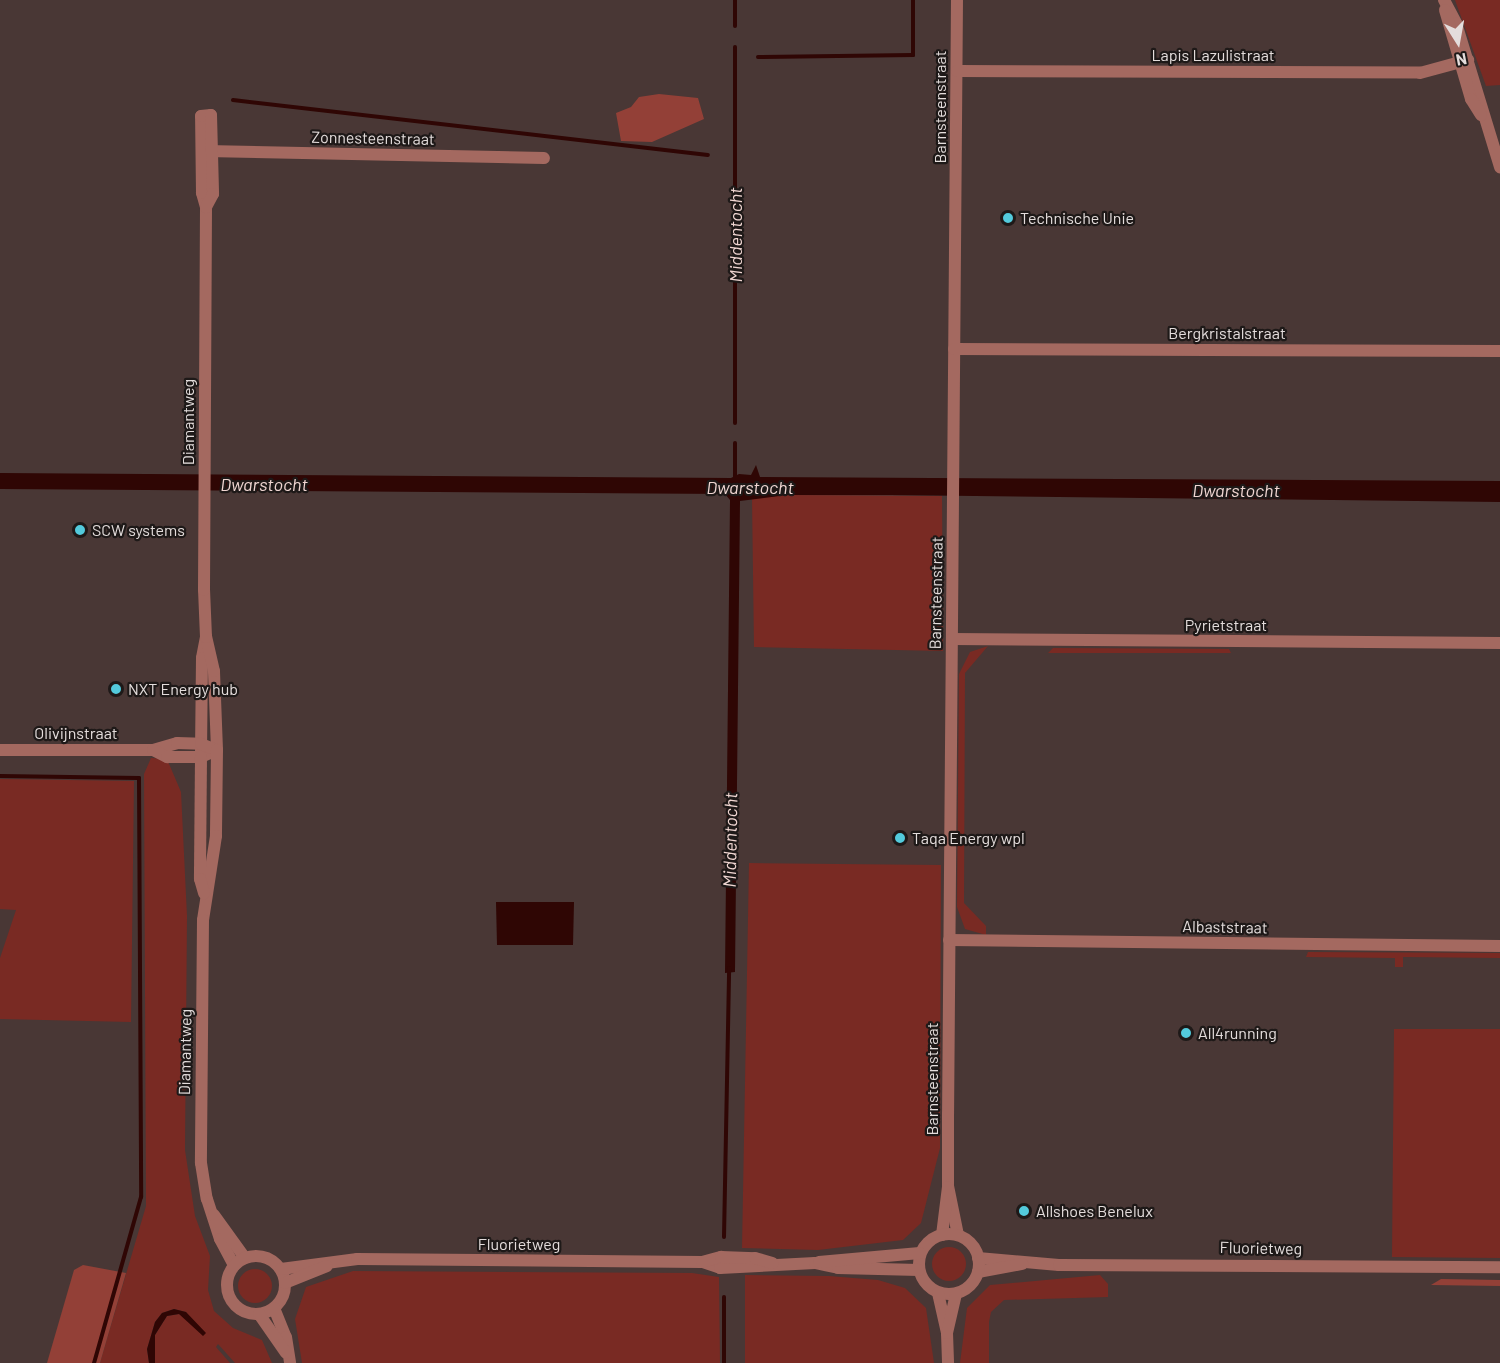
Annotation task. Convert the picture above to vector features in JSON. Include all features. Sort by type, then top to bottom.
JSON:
[{"type":"street","name":"Barnsteenstraat","points":[[942,1234],[948,1186],[957,0]]},
{"type":"street","points":[[1444,1],[1500,167]]},
{"type":"street","name":"Lapis Lazulistraat","points":[[957,71],[1420,73],[1464,61]]},
{"type":"street","name":"Zonnesteenstraat","points":[[208,151],[544,158]]},
{"type":"street","name":"Diamantweg","points":[[204,893],[200,879],[202,658],[206,637],[204,467],[206,207],[202,193],[208,151]]},
{"type":"street","name":"Bergkristalstraat","points":[[954,349],[1500,351]]},
{"type":"street","name":"Diamantweg","points":[[206,637],[214,671],[217,750],[216,836],[204,893],[202,1186],[211,1210],[239,1261]]},
{"type":"street","name":"Pyrietstraat","points":[[952,639],[1500,643]]},
{"type":"street","name":"Olivijnstraat","points":[[0,750],[153,750],[167,744],[201,744],[217,750]]},
{"type":"street","name":"Olivijnstraat","points":[[153,750],[167,757],[201,757],[217,750]]},
{"type":"street","name":"Albaststraat","points":[[950,940],[1500,946]]},
{"type":"street","name":"Barnsteenstraat","points":[[948,1186],[958,1235]]},
{"type":"street","points":[[942,1234],[958,1235],[973,1246],[978,1258],[978,1272],[970,1286],[956,1294],[938,1293],[923,1281],[919,1270],[920,1253],[931,1239],[942,1234]]},
{"type":"street","name":"Fluorietweg","points":[[281,1269],[337,1262],[702,1262],[737,1268],[772,1263],[815,1263],[920,1253]]},
{"type":"street","points":[[265,1257],[281,1269],[285,1283],[284,1294],[274,1308],[260,1314],[242,1311],[230,1298],[226,1281],[239,1261],[265,1257]]},
{"type":"street","name":"Fluorietweg","points":[[978,1258],[1023,1264],[1500,1267]]},
{"type":"street","name":"Fluorietweg","points":[[285,1283],[337,1262]]},
{"type":"street","name":"Fluorietweg","points":[[815,1263],[838,1268],[919,1270]]},
{"type":"street","name":"Fluorietweg","points":[[978,1272],[1023,1264]]},
{"type":"street","points":[[938,1293],[947,1333],[948,1363]]},
{"type":"street","points":[[947,1333],[956,1294]]},
{"type":"street","points":[[274,1308],[286,1337],[290,1361]]},
{"type":"street","points":[[260,1314],[290,1361]]},
{"type":"shaded area","points":[[0,0],[1500,0],[1500,1363],[0,1363]]},
{"type":"shaded area","points":[[1455,0],[1500,0],[1500,85],[1486,86]]},
{"type":"shaded area","points":[[659,94],[698,98],[704,119],[652,142],[621,141],[616,113],[631,107],[639,97]]},
{"type":"shaded area","points":[[787,495],[942,496],[943,651],[754,647],[752,498]]},
{"type":"shaded area","points":[[988,646],[965,673],[964,903],[986,926],[986,935],[965,929],[957,907],[959,674],[970,652]]},
{"type":"shaded area","points":[[1053,648],[1229,649],[1231,653],[1048,653]]},
{"type":"shaded area","points":[[151,758],[167,759],[181,792],[187,916],[185,1150],[195,1216],[210,1256],[208,1290],[214,1311],[233,1328],[262,1340],[272,1363],[235,1363],[218,1344],[216,1347],[230,1363],[155,1363],[155,1335],[167,1316],[179,1314],[187,1318],[202,1335],[186,1312],[174,1309],[162,1313],[155,1322],[147,1349],[149,1363],[100,1363],[146,1206],[144,774]]},
{"type":"shaded area","points":[[0,779],[134,781],[131,1022],[0,1019],[0,958],[16,910],[0,909]]},
{"type":"shaded area","points":[[749,863],[941,865],[940,1148],[921,1223],[903,1240],[818,1250],[742,1248]]},
{"type":"shaded area","points":[[1308,952],[1500,953],[1500,958],[1403,957],[1403,967],[1395,967],[1395,958],[1306,957]]},
{"type":"shaded area","points":[[1394,1029],[1500,1029],[1500,1258],[1392,1257]]},
{"type":"shaded area","points":[[949,1247],[961,1252],[966,1264],[961,1276],[949,1281],[937,1276],[932,1264],[937,1252]]},
{"type":"shaded area","points":[[83,1265],[126,1273],[100,1363],[47,1363],[74,1270]]},
{"type":"shaded area","points":[[255,1269],[267,1274],[272,1286],[267,1298],[255,1303],[243,1298],[238,1286],[243,1274]]},
{"type":"shaded area","points":[[353,1271],[692,1273],[719,1277],[720,1363],[302,1363],[295,1319],[306,1287]]},
{"type":"shaded area","points":[[745,1275],[829,1276],[878,1280],[905,1288],[926,1308],[934,1363],[745,1363]]},
{"type":"shaded area","points":[[1100,1275],[1108,1284],[1108,1297],[1004,1300],[991,1312],[989,1363],[960,1363],[967,1308],[990,1285]]},
{"type":"shaded area","points":[[1441,1279],[1500,1280],[1500,1286],[1431,1285]]},
{"type":"water","name":"Dwarstocht","points":[[756,465],[760,477],[1500,481],[1500,502],[890,495],[787,495],[740,501],[735,972],[725,973],[730,500],[725,494],[0,489],[0,473],[731,478],[739,474],[751,475]]},
{"type":"water","points":[[496,902],[574,902],[573,945],[497,945]]},
{"type":"water","points":[[174,1309],[186,1312],[206,1333],[203,1336],[179,1314],[167,1316],[155,1335],[155,1363],[149,1363],[147,1349],[155,1322],[162,1313]]},
{"type":"waterway","name":"Middentocht","points":[[735,0],[735,26]]},
{"type":"waterway","points":[[758,57],[913,55],[913,0]]},
{"type":"waterway","name":"Middentocht","points":[[735,47],[735,423]]},
{"type":"waterway","points":[[233,100],[708,155]]},
{"type":"waterway","name":"Middentocht","points":[[735,443],[735,481]]},
{"type":"waterway","points":[[0,776],[139,778],[141,1197],[94,1363]]},
{"type":"waterway","name":"Middentocht","points":[[724,1237],[729,968]]},
{"type":"waterway","name":"Middentocht","points":[[724,1297],[724,1363]]},
{"type":"place","name":"Technische Unie","points":[[1008,218]]},
{"type":"place","name":"SCW systems","points":[[80,530]]},
{"type":"place","name":"NXT Energy hub","points":[[116,689]]},
{"type":"place","name":"Taqa Energy wpl","points":[[900,838]]},
{"type":"place","name":"All4running","points":[[1186,1033]]},
{"type":"place","name":"Allshoes Benelux","points":[[1024,1211]]}]
